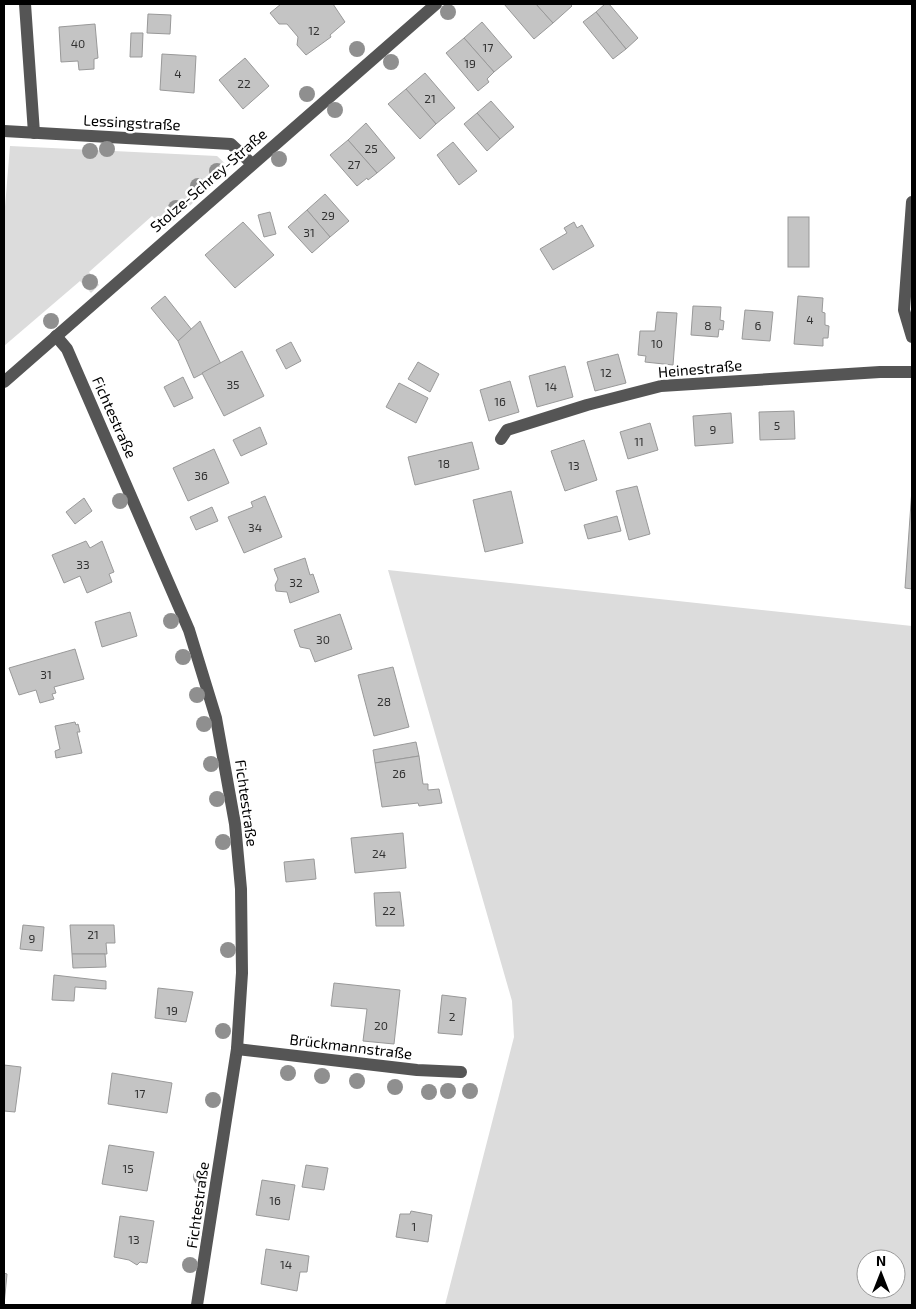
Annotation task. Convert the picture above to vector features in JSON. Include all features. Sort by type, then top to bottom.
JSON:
[{"type":"street","points":[[25,4],[34,133]]},
{"type":"street","name":"Stolze-Schrey-Straße","points":[[4,382],[436,4]]},
{"type":"street","name":"Lessingstraße","points":[[4,131],[231,144],[251,164]]},
{"type":"street","points":[[912,202],[904,310],[912,337]]},
{"type":"street","name":"Fichtestraße","points":[[56,336],[67,349],[183,614],[216,718],[235,824],[240,889],[242,972],[237,1049],[197,1305]]},
{"type":"street","name":"Heinestraße","points":[[501,440],[507,430],[587,405],[660,386],[880,372],[912,372]]},
{"type":"street","name":"Brückmannstraße","points":[[237,1049],[417,1070],[461,1072]]},
{"type":"shaded area","points":[[10,146],[217,156],[230,168],[165,229],[152,216],[89,272],[99,285],[91,293],[80,281],[4,346],[4,219]]},
{"type":"shaded area","points":[[388,570],[912,626],[912,1305],[445,1305],[514,1037],[512,1001]]},
{"type":"building","points":[[281,4],[333,4],[345,22],[330,35],[331,37],[306,55],[297,45],[298,37],[287,24],[279,24],[270,13]]},
{"type":"building","points":[[504,4],[536,4],[553,23],[534,39]]},
{"type":"building","points":[[536,4],[570,4],[572,6],[553,23]]},
{"type":"building","points":[[605,4],[609,4],[638,38],[626,49],[596,12]]},
{"type":"building","points":[[596,12],[626,49],[613,59],[583,22]]},
{"type":"building","points":[[148,14],[171,15],[170,34],[147,33]]},
{"type":"building","points":[[482,22],[512,57],[494,72],[464,38]]},
{"type":"building","points":[[95,24],[98,58],[94,59],[94,69],[79,70],[78,61],[61,62],[59,27]]},
{"type":"building","points":[[131,33],[143,33],[142,57],[130,57]]},
{"type":"building","points":[[464,38],[494,72],[487,79],[489,82],[478,91],[446,53]]},
{"type":"building","points":[[162,54],[196,56],[194,93],[160,90]]},
{"type":"building","points":[[245,58],[269,86],[243,109],[219,80]]},
{"type":"building","points":[[425,73],[455,108],[436,124],[406,89]]},
{"type":"building","points":[[406,89],[436,124],[420,139],[388,104]]},
{"type":"building","points":[[491,101],[514,127],[500,139],[477,113]]},
{"type":"building","points":[[477,113],[500,139],[487,151],[464,124]]},
{"type":"building","points":[[366,123],[395,158],[377,173],[348,140]]},
{"type":"building","points":[[348,140],[377,173],[357,186],[330,155]]},
{"type":"building","points":[[453,142],[477,171],[459,185],[437,155]]},
{"type":"building","points":[[325,194],[349,221],[330,237],[307,210]]},
{"type":"building","points":[[307,210],[330,237],[312,253],[288,227]]},
{"type":"building","points":[[270,212],[276,234],[264,237],[258,215]]},
{"type":"building","points":[[788,217],[809,217],[809,267],[788,267]]},
{"type":"building","points":[[243,222],[274,255],[235,288],[205,255]]},
{"type":"building","points":[[574,222],[577,228],[582,225],[594,246],[553,270],[540,249],[567,233],[564,228]]},
{"type":"building","points":[[165,296],[192,330],[178,341],[151,308]]},
{"type":"building","points":[[798,296],[823,298],[822,312],[825,313],[825,325],[829,326],[828,338],[823,338],[823,346],[794,344]]},
{"type":"building","points":[[693,306],[721,307],[720,320],[724,321],[723,330],[719,329],[718,337],[691,335]]},
{"type":"building","points":[[745,310],[773,312],[770,341],[742,339]]},
{"type":"building","points":[[657,312],[677,313],[673,365],[645,362],[646,356],[638,355],[640,331],[655,331]]},
{"type":"building","points":[[200,321],[221,364],[194,378],[178,341]]},
{"type":"building","points":[[291,342],[301,361],[286,369],[276,350]]},
{"type":"building","points":[[242,351],[264,396],[224,416],[202,373]]},
{"type":"building","points":[[618,354],[626,383],[595,391],[587,362]]},
{"type":"building","points":[[418,362],[439,374],[430,392],[408,379]]},
{"type":"building","points":[[565,366],[573,397],[537,407],[529,376]]},
{"type":"building","points":[[183,377],[193,398],[174,407],[164,387]]},
{"type":"building","points":[[510,381],[519,412],[489,421],[480,390]]},
{"type":"building","points":[[399,383],[428,398],[416,423],[386,407]]},
{"type":"building","points":[[794,411],[795,439],[760,440],[759,412]]},
{"type":"building","points":[[731,413],[733,443],[695,446],[693,416]]},
{"type":"building","points":[[650,423],[658,450],[628,459],[620,432]]},
{"type":"building","points":[[260,427],[267,444],[241,456],[233,440]]},
{"type":"building","points":[[584,440],[597,480],[565,491],[551,451]]},
{"type":"building","points":[[472,442],[479,469],[415,485],[408,457]]},
{"type":"building","points":[[214,449],[229,483],[188,501],[173,468]]},
{"type":"building","points":[[637,486],[650,534],[629,540],[616,491]]},
{"type":"building","points":[[912,489],[912,589],[905,588]]},
{"type":"building","points":[[511,491],[523,543],[485,552],[473,500]]},
{"type":"building","points":[[265,496],[282,537],[244,553],[228,517],[253,507],[251,502]]},
{"type":"building","points":[[84,498],[92,511],[75,524],[66,512]]},
{"type":"building","points":[[212,507],[218,521],[196,530],[190,517]]},
{"type":"building","points":[[617,516],[621,531],[588,539],[584,525]]},
{"type":"building","points":[[86,541],[90,548],[102,541],[114,572],[109,574],[112,582],[87,593],[80,576],[64,583],[52,555]]},
{"type":"building","points":[[305,558],[310,575],[313,574],[319,592],[290,603],[287,592],[276,591],[275,585],[278,579],[274,569]]},
{"type":"building","points":[[130,612],[137,636],[102,647],[95,622]]},
{"type":"building","points":[[340,614],[352,649],[315,662],[310,649],[300,647],[294,630]]},
{"type":"building","points":[[75,649],[84,679],[54,687],[56,693],[52,694],[54,699],[40,703],[36,690],[19,695],[9,668]]},
{"type":"building","points":[[393,667],[409,727],[374,736],[358,675]]},
{"type":"building","points":[[75,722],[76,725],[78,724],[80,732],[77,732],[82,753],[56,758],[55,751],[60,749],[55,726]]},
{"type":"building","points":[[416,742],[419,756],[375,763],[373,750]]},
{"type":"building","points":[[419,756],[423,784],[428,784],[428,790],[439,789],[442,803],[419,806],[418,803],[382,807],[375,763]]},
{"type":"building","points":[[403,833],[406,868],[355,873],[351,838]]},
{"type":"building","points":[[314,859],[316,879],[286,882],[284,862]]},
{"type":"building","points":[[400,892],[404,926],[376,926],[374,893]]},
{"type":"building","points":[[23,925],[44,927],[42,951],[20,949]]},
{"type":"building","points":[[70,925],[114,925],[115,943],[106,943],[107,954],[72,954]]},
{"type":"building","points":[[72,954],[105,954],[106,967],[73,968]]},
{"type":"building","points":[[54,975],[106,981],[106,989],[75,987],[74,1001],[52,1000]]},
{"type":"building","points":[[334,983],[400,990],[394,1044],[363,1041],[367,1009],[331,1006]]},
{"type":"building","points":[[158,988],[193,992],[186,1022],[155,1018]]},
{"type":"building","points":[[442,995],[466,998],[462,1035],[438,1033]]},
{"type":"building","points":[[4,1065],[21,1067],[15,1112],[4,1111]]},
{"type":"building","points":[[112,1073],[172,1083],[167,1113],[108,1104]]},
{"type":"building","points":[[109,1145],[154,1152],[147,1191],[102,1184]]},
{"type":"building","points":[[306,1165],[328,1168],[324,1190],[302,1187]]},
{"type":"building","points":[[262,1180],[295,1185],[289,1220],[256,1215]]},
{"type":"building","points":[[411,1211],[432,1215],[428,1242],[396,1237],[400,1214],[410,1214]]},
{"type":"building","points":[[120,1216],[154,1221],[147,1263],[140,1262],[137,1265],[129,1260],[114,1257]]},
{"type":"building","points":[[266,1249],[309,1256],[307,1272],[300,1272],[297,1291],[261,1284]]},
{"type":"building","points":[[4,1273],[7,1274],[4,1305]]}]
